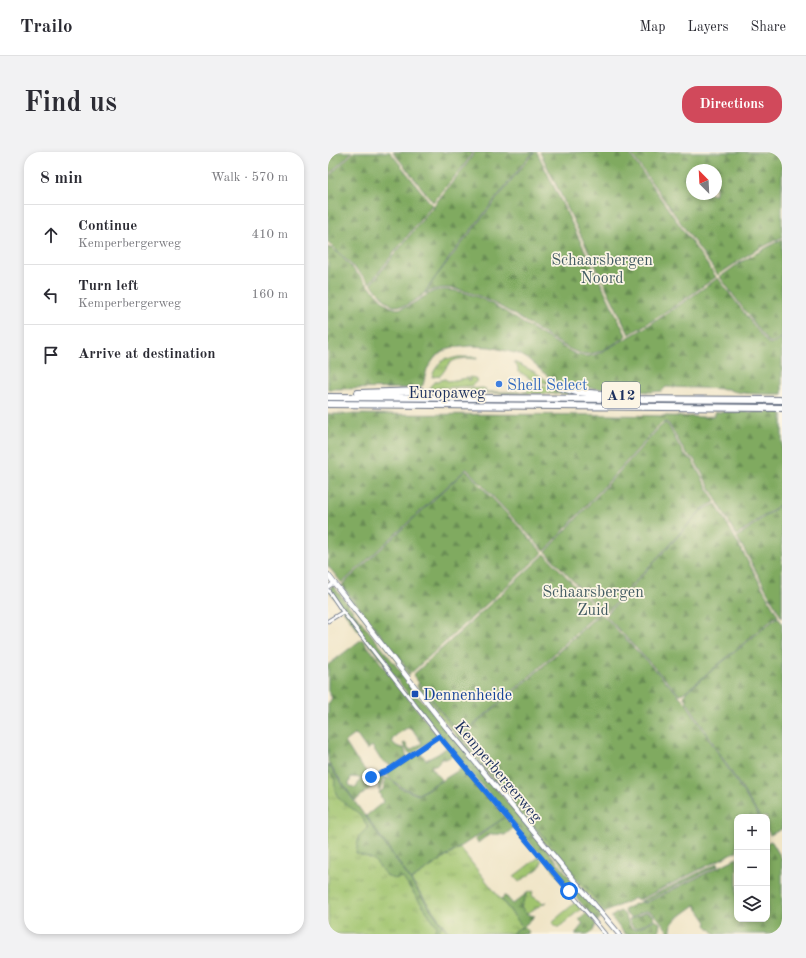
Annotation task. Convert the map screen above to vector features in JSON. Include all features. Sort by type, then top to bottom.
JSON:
[{"type":"highway","name":"A12","points":[[558,387],[577,392],[596,394],[684,399]]},
{"type":"highway","points":[[328,393],[421,391]]},
{"type":"highway","name":"Europaweg","points":[[328,397],[782,400]]},
{"type":"highway","name":"Europaweg","points":[[328,404],[782,408]]},
{"type":"main road","name":"Kemperbergerweg","points":[[328,575],[450,731],[619,934]]},
{"type":"street","name":"Kemperbergerweg","points":[[334,583],[328,588],[343,612],[439,736],[605,934]]},
{"type":"street","points":[[328,621],[343,612]]},
{"type":"street","name":"Kemperbergerweg","points":[[371,777],[387,771],[439,736]]},
{"type":"green space","points":[[328,152],[352,152],[328,175]]},
{"type":"green space","points":[[354,152],[390,152],[432,205],[370,283],[328,242],[328,177]]},
{"type":"green space","points":[[393,152],[473,152],[462,168],[433,202]]},
{"type":"green space","points":[[475,152],[534,152],[525,161],[449,258],[422,296],[405,306],[393,306],[386,301],[371,284]]},
{"type":"green space","points":[[535,152],[537,152],[626,335],[624,338],[611,346],[595,353],[585,354],[572,350],[508,311],[472,293],[455,289],[439,289],[425,294],[435,278]]},
{"type":"green space","name":"Schaarsbergen Noord","points":[[540,152],[628,152],[716,277],[671,309],[629,334]]},
{"type":"green space","points":[[630,152],[782,152],[782,237],[751,253],[718,275]]},
{"type":"green space","points":[[782,239],[782,337],[771,342],[767,341],[720,277],[741,262]]},
{"type":"green space","points":[[328,247],[338,253],[385,303],[391,307],[402,308],[437,290],[467,293],[495,306],[571,352],[586,356],[599,353],[628,338],[718,278],[766,342],[772,344],[782,338],[782,394],[746,393],[728,389],[666,387],[662,391],[651,392],[575,387],[559,383],[544,373],[528,359],[519,354],[490,347],[471,346],[449,348],[436,356],[427,369],[423,385],[419,388],[328,389]]},
{"type":"green space","points":[[458,357],[477,357],[477,359],[458,359],[451,362],[440,376],[432,377],[436,369],[444,360],[447,358],[450,359]]},
{"type":"green space","points":[[514,362],[533,371],[552,384],[534,381],[518,371],[518,368]]},
{"type":"green space","points":[[468,378],[469,381],[471,380],[469,378],[475,378],[477,381],[471,386],[429,389],[432,384],[438,381],[445,379],[448,381]]},
{"type":"green space","points":[[538,384],[578,394],[421,392],[483,388],[486,389],[484,391],[485,392],[527,392],[531,385]]},
{"type":"green space","points":[[715,412],[782,412],[782,503],[737,535],[694,459],[686,454],[669,424],[666,422],[662,423],[657,428],[545,551],[466,469],[342,583],[328,566],[328,414],[703,417],[715,416]]},
{"type":"green space","name":"Schaarsbergen Zuid","points":[[665,423],[668,425],[684,455],[692,460],[715,502],[702,509],[608,611],[603,613],[546,552]]},
{"type":"green space","points":[[465,471],[467,471],[543,553],[411,673],[342,585]]},
{"type":"green space","points":[[716,504],[778,616],[701,679],[683,693],[679,694],[606,616],[702,510]]},
{"type":"green space","points":[[782,504],[782,618],[737,537]]},
{"type":"green space","points":[[545,554],[600,613],[592,618],[527,679],[474,724],[470,729],[465,742],[413,675]]},
{"type":"green space","points":[[332,586],[408,681],[415,695],[425,703],[602,916],[597,922],[440,735],[344,612],[329,590]]},
{"type":"green space","points":[[341,586],[410,674],[409,676],[339,587]]},
{"type":"green space","points":[[598,615],[603,615],[686,703],[757,814],[734,814],[734,852],[639,900],[635,898],[606,912],[467,744],[474,725],[528,680]]},
{"type":"green space","points":[[778,617],[782,623],[782,829],[770,835],[770,814],[758,814],[684,697],[686,692]]},
{"type":"green space","points":[[362,639],[436,734],[436,737],[411,754],[403,744],[405,743],[410,750],[422,743],[413,730],[407,728],[396,735],[392,740],[393,742],[396,746],[404,748],[407,757],[392,766],[381,760],[372,746],[367,750],[356,734],[345,742],[355,758],[370,776],[360,778],[351,777],[349,784],[350,786],[356,788],[360,780],[382,774],[384,775],[380,790],[378,790],[379,784],[376,783],[355,801],[328,762],[328,705],[332,698],[328,691],[328,665]]},
{"type":"green space","points":[[418,684],[496,782],[495,783],[423,695],[417,685]]},
{"type":"green space","points":[[447,747],[454,755],[446,759],[441,759],[438,764],[431,766],[441,780],[418,794],[401,787],[387,775],[388,771],[419,751],[426,760],[438,754]]},
{"type":"green space","points":[[328,764],[365,817],[382,805],[458,845],[409,878],[449,934],[328,934]]},
{"type":"green space","points":[[328,764],[442,925],[437,934],[433,934],[437,926],[402,877],[396,879],[388,876],[372,859],[356,853],[359,836],[367,828],[367,826],[359,814],[337,796],[335,792],[335,780],[328,771]]},
{"type":"green space","points":[[464,767],[505,817],[411,880],[366,816],[383,802],[379,792],[383,790],[386,777],[400,788],[418,795]]},
{"type":"green space","points":[[498,783],[606,912],[604,914],[496,785]]},
{"type":"green space","points":[[505,817],[513,828],[505,835],[490,835],[478,843],[475,839]]},
{"type":"green space","points":[[770,841],[782,859],[782,934],[715,934],[706,925],[707,922],[695,905],[676,919],[672,924],[670,934],[656,916],[648,911],[641,912],[631,918],[624,911],[625,909],[640,902],[646,903],[734,859],[734,922],[770,922]]},
{"type":"green space","points":[[460,848],[522,926],[511,934],[450,934],[411,880]]},
{"type":"green space","points":[[539,857],[542,861],[539,868],[519,882],[514,876]]},
{"type":"green space","points":[[718,863],[719,865],[645,902],[641,901]]},
{"type":"green space","points":[[533,891],[532,896],[543,903],[546,902],[526,914],[521,907],[527,893]]},
{"type":"green space","points":[[527,893],[521,907],[526,914],[535,916],[524,926],[529,932],[527,934],[511,934],[522,926],[501,899],[505,895],[513,904]]},
{"type":"green space","points":[[576,902],[582,908],[558,928],[552,922]]},
{"type":"green space","points":[[620,911],[633,929],[655,920],[660,923],[659,930],[652,934],[625,934],[611,917]]},
{"type":"green space","points":[[646,912],[653,915],[654,919],[636,928],[633,927],[629,920]]},
{"type":"green space","points":[[586,913],[596,924],[593,931],[588,934],[575,934],[583,924],[579,919]]},
{"type":"place","name":"Shell Select","points":[[499,384]]},
{"type":"place","name":"Dennenheide","points":[[415,694]]},
{"type":"route","points":[[371,777],[387,771],[439,736],[569,891]]}]
